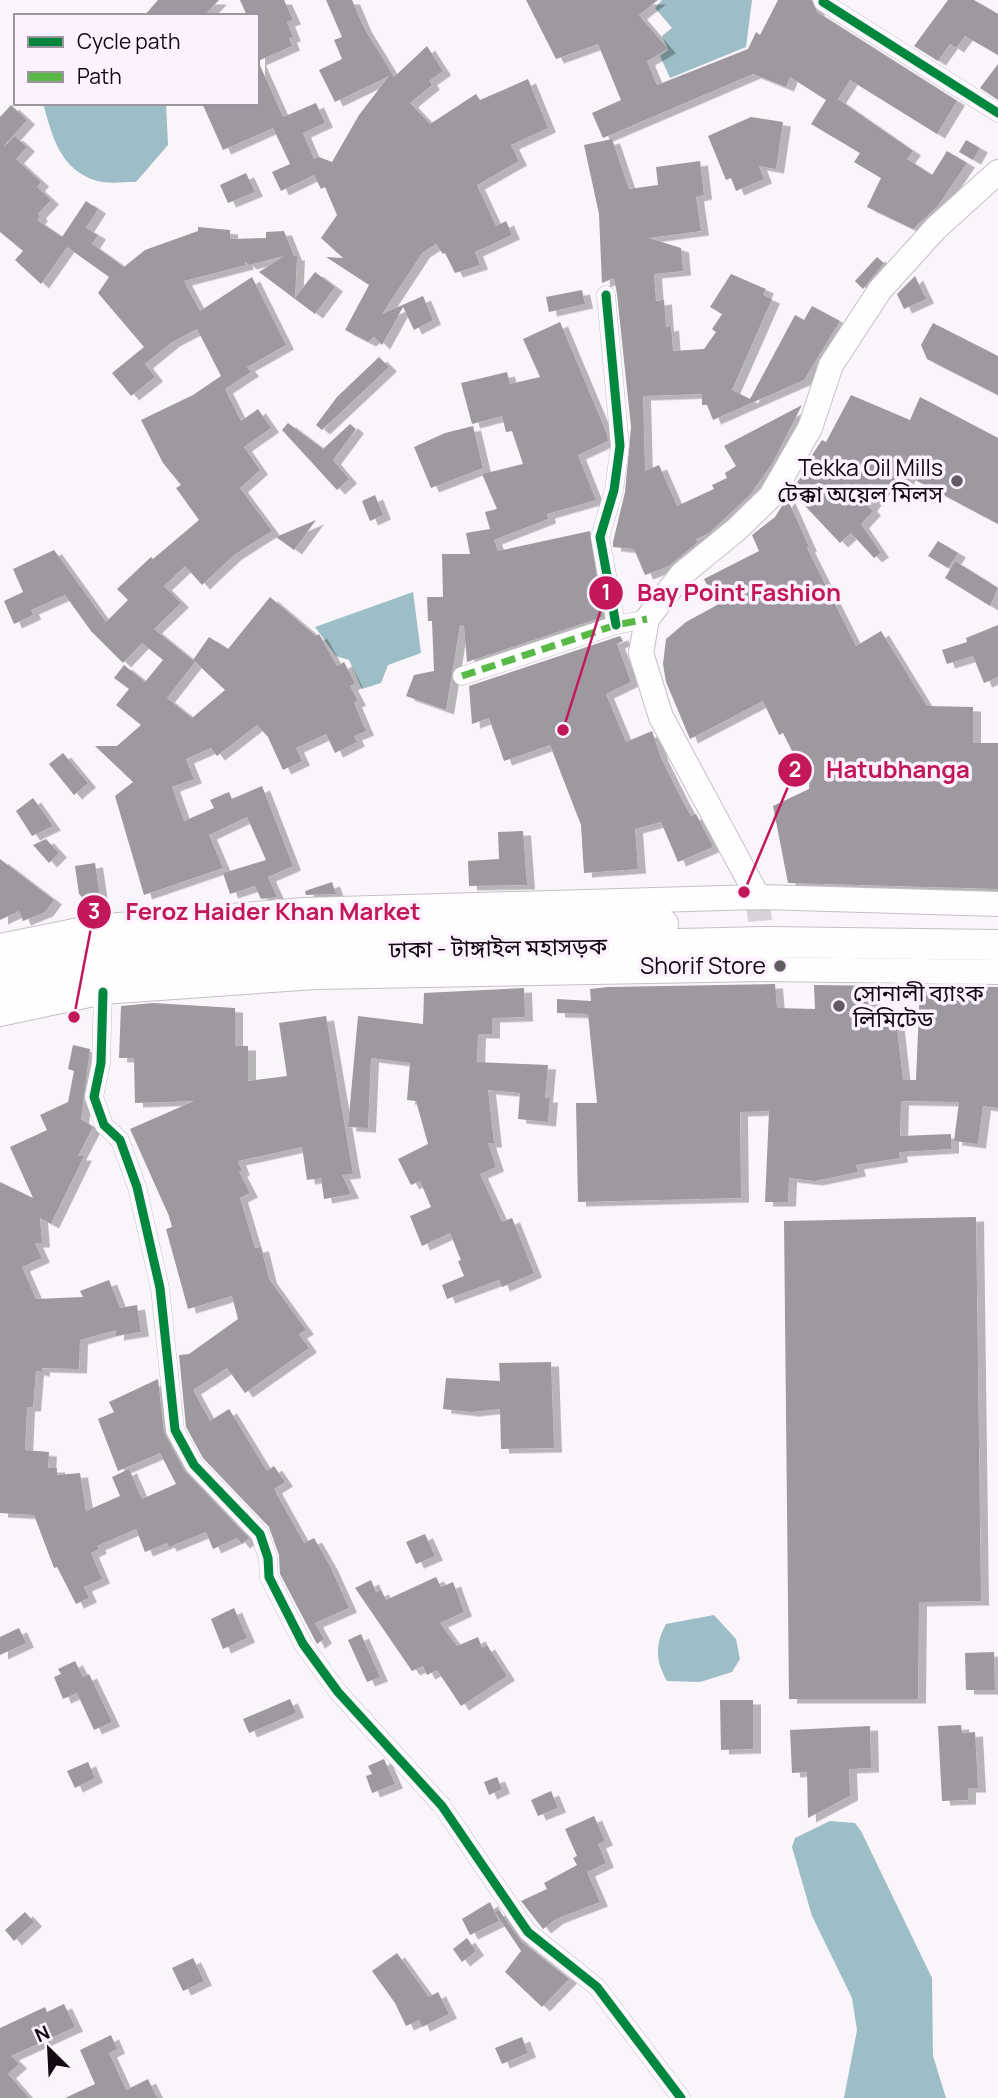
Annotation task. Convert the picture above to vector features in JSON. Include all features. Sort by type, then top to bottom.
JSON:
[{"type":"highway","name":"ঢাকা - টাঙ্গাইল মহাসড়ক","points":[[0,963],[125,944],[290,930],[773,922],[998,925]]},
{"type":"highway","name":"ঢাকা - টাঙ্গাইল মহাসড়ক","points":[[0,989],[103,972],[290,953],[768,942],[998,945]]},
{"type":"main road","points":[[758,897],[662,717],[641,653],[647,619],[682,574],[736,530],[771,496],[810,428],[831,365],[880,290],[936,228],[998,172]]},
{"type":"main road","points":[[0,946],[94,928],[305,910],[758,897],[998,904]]},
{"type":"main road","points":[[0,1014],[103,992],[328,977],[763,969],[998,972]]},
{"type":"street","points":[[823,2],[998,113]]},
{"type":"street","points":[[606,295],[620,446],[614,490],[600,537],[616,625]]},
{"type":"street","points":[[462,676],[616,625],[647,619]]},
{"type":"street","points":[[103,992],[101,1063],[94,1097],[104,1125],[120,1140],[137,1187],[160,1288],[175,1430],[194,1465],[260,1534],[268,1558],[269,1577],[303,1644],[338,1692],[442,1807],[528,1932],[597,1987],[681,2098]]},
{"type":"water","points":[[662,0],[752,0],[746,47],[670,78],[660,56],[668,50],[662,36],[672,28],[655,8]]},
{"type":"water","points":[[44,105],[166,105],[168,145],[136,182],[97,181],[84,176],[66,160],[50,128]]},
{"type":"water","points":[[413,592],[421,653],[388,665],[381,683],[362,689],[349,660],[336,656],[315,627]]},
{"type":"water","points":[[714,1615],[736,1639],[740,1659],[732,1672],[700,1682],[667,1681],[660,1666],[658,1652],[666,1624]]},
{"type":"water","points":[[830,1821],[855,1823],[861,1831],[932,1978],[933,2056],[946,2098],[844,2098],[857,2030],[852,1998],[812,1916],[792,1847],[795,1838]]},
{"type":"building","points":[[158,0],[219,0],[206,14],[146,14]]},
{"type":"building","points":[[240,0],[284,0],[293,20],[287,22],[293,37],[289,38],[292,46],[259,61],[259,14],[246,14]]},
{"type":"building","points":[[326,0],[352,0],[364,28],[394,77],[427,46],[443,71],[429,81],[432,85],[410,103],[430,124],[476,94],[480,100],[528,79],[548,128],[511,145],[519,161],[477,185],[496,226],[506,221],[512,235],[475,252],[480,265],[455,273],[445,253],[443,254],[436,244],[422,253],[382,314],[423,296],[433,320],[414,330],[403,307],[382,345],[374,337],[368,342],[345,330],[369,285],[326,257],[343,258],[321,238],[337,215],[325,187],[321,189],[314,175],[281,191],[272,172],[290,164],[273,128],[223,150],[203,105],[259,105],[259,63],[283,117],[316,103],[325,123],[303,133],[314,159],[319,157],[332,162],[359,115],[389,76],[335,102],[319,70],[342,59],[334,40],[342,37]]},
{"type":"building","points":[[526,0],[658,0],[639,15],[668,49],[647,61],[657,85],[748,49],[756,32],[760,35],[778,0],[812,0],[817,12],[957,101],[937,134],[850,80],[838,99],[913,151],[907,159],[932,175],[947,151],[967,163],[937,207],[913,229],[867,207],[881,178],[854,162],[860,153],[811,124],[826,100],[790,77],[786,87],[753,74],[603,138],[592,113],[621,100],[598,44],[556,59]]},
{"type":"building","points":[[948,0],[974,0],[998,14],[998,55],[965,36],[956,48],[950,44],[938,61],[914,46]]},
{"type":"building","points":[[998,64],[998,100],[980,88]]},
{"type":"building","points":[[11,105],[27,120],[3,147],[15,136],[27,147],[16,159],[41,182],[37,187],[51,200],[38,214],[40,217],[37,220],[62,237],[86,201],[98,209],[86,228],[98,235],[92,244],[124,267],[145,250],[198,231],[198,227],[230,230],[230,239],[266,238],[266,232],[284,231],[294,256],[297,256],[295,298],[315,272],[335,287],[315,314],[259,272],[284,256],[249,265],[244,261],[246,265],[184,281],[200,311],[252,277],[286,345],[247,367],[251,372],[225,389],[241,421],[258,409],[271,428],[244,447],[260,470],[240,488],[272,531],[234,555],[202,585],[185,566],[164,586],[181,603],[154,629],[195,662],[167,698],[192,718],[225,690],[193,660],[209,637],[228,649],[270,597],[316,636],[319,634],[337,666],[344,662],[355,683],[350,686],[358,701],[354,703],[366,731],[354,736],[357,742],[335,753],[326,734],[296,748],[302,761],[283,770],[268,737],[257,725],[217,756],[211,748],[186,759],[194,779],[172,787],[184,821],[214,808],[210,800],[229,792],[232,799],[262,786],[293,866],[268,877],[277,897],[261,899],[255,886],[230,894],[223,873],[266,860],[247,817],[209,835],[223,868],[144,895],[115,796],[133,782],[95,746],[117,746],[141,725],[116,705],[129,689],[114,678],[124,665],[145,682],[163,660],[142,643],[123,663],[91,631],[65,595],[31,610],[33,615],[14,624],[4,601],[23,592],[13,569],[54,550],[106,622],[128,600],[117,589],[151,557],[153,559],[199,520],[176,488],[181,485],[163,463],[141,420],[193,395],[221,376],[197,329],[172,342],[145,364],[155,377],[131,396],[112,373],[144,347],[98,293],[109,277],[67,247],[41,284],[15,260],[23,251],[0,232],[0,117]]},
{"type":"building","points":[[751,117],[783,122],[776,169],[759,166],[764,179],[736,191],[731,178],[726,180],[708,136]]},
{"type":"building","points":[[612,139],[629,189],[658,185],[656,167],[700,161],[704,195],[696,197],[701,231],[649,238],[681,248],[683,271],[654,274],[656,301],[664,300],[666,327],[671,326],[673,351],[704,349],[716,332],[712,329],[722,314],[710,307],[731,274],[766,289],[763,295],[772,299],[732,390],[750,399],[795,315],[804,320],[812,306],[840,321],[804,380],[713,420],[707,405],[702,405],[702,394],[643,396],[645,471],[659,465],[677,506],[714,489],[712,485],[727,478],[725,473],[736,466],[724,446],[802,405],[772,464],[749,496],[709,533],[696,539],[698,542],[669,566],[645,575],[634,549],[613,547],[625,492],[631,427],[617,294],[614,278],[602,283],[599,214],[584,145]]},
{"type":"building","points":[[966,140],[980,148],[973,160],[959,152]]},
{"type":"building","points":[[246,173],[255,192],[228,203],[220,185]]},
{"type":"building","points":[[877,257],[884,263],[863,289],[855,281]]},
{"type":"building","points":[[915,276],[926,299],[904,309],[897,294]]},
{"type":"building","points":[[582,290],[585,304],[549,312],[546,297]]},
{"type":"building","points":[[560,322],[607,434],[608,441],[578,455],[596,500],[547,514],[548,519],[494,540],[498,551],[590,531],[603,617],[467,662],[464,626],[460,625],[446,710],[406,696],[414,675],[434,671],[432,621],[428,621],[427,597],[443,597],[442,554],[470,554],[466,533],[490,529],[485,512],[497,509],[482,474],[523,464],[512,431],[506,432],[502,416],[472,424],[461,383],[507,372],[510,384],[540,377],[523,339]]},
{"type":"building","points":[[933,323],[998,356],[998,395],[927,359],[921,345]]},
{"type":"building","points":[[379,357],[389,367],[322,430],[316,425],[337,397]]},
{"type":"building","name":"Tekka Oil Mills টেক্কা অয়েল মিলস","points":[[851,395],[910,420],[920,397],[998,438],[998,524],[908,476],[898,492],[886,484],[869,507],[873,511],[861,524],[881,553],[874,558],[851,533],[840,543],[791,491],[815,457],[812,455],[822,440],[826,442]]},
{"type":"building","points":[[288,423],[323,449],[350,424],[356,429],[333,460],[349,479],[337,490],[282,430]]},
{"type":"building","points":[[473,426],[483,468],[431,488],[414,447],[445,433]]},
{"type":"building","points":[[375,495],[383,515],[370,521],[362,501]]},
{"type":"building","points":[[787,498],[809,547],[807,548],[856,646],[881,631],[927,706],[973,707],[973,743],[998,743],[998,889],[788,883],[773,806],[809,789],[810,759],[797,761],[783,733],[779,735],[763,701],[690,739],[666,682],[663,664],[666,639],[686,622],[717,605],[704,579],[759,551],[752,535],[775,517]]},
{"type":"building","points":[[316,520],[294,550],[276,537]]},
{"type":"building","points":[[938,541],[958,553],[948,568],[928,556]]},
{"type":"building","points":[[955,561],[998,588],[990,606],[945,578]]},
{"type":"building","points":[[998,625],[998,677],[984,683],[973,656],[947,664],[942,650],[967,642],[966,638]]},
{"type":"building","points":[[620,636],[623,641],[617,644],[631,682],[606,694],[626,742],[652,731],[661,758],[683,802],[691,816],[696,814],[713,847],[678,862],[661,822],[635,829],[638,869],[584,873],[581,825],[550,745],[504,761],[489,718],[472,724],[469,686]]},
{"type":"building","points":[[63,753],[88,783],[74,795],[49,764]]},
{"type":"building","points":[[33,798],[53,826],[32,836],[16,811]]},
{"type":"building","points":[[523,831],[527,885],[469,886],[468,861],[499,859],[498,832]]},
{"type":"building","points":[[46,839],[59,853],[49,863],[33,845]]},
{"type":"building","points":[[0,859],[54,900],[45,912],[23,921],[19,911],[0,920]]},
{"type":"building","points":[[95,863],[102,911],[96,912],[79,894],[75,866]]},
{"type":"building","points":[[332,882],[336,894],[306,895],[305,891]]},
{"type":"building","points":[[775,984],[777,1008],[815,1009],[814,985],[893,986],[893,992],[872,992],[874,1021],[896,1020],[903,1080],[916,1080],[920,986],[998,987],[998,1108],[983,1106],[978,1144],[954,1141],[959,1102],[901,1101],[900,1136],[951,1134],[951,1149],[899,1152],[900,1158],[856,1165],[858,1172],[815,1181],[789,1178],[788,1202],[765,1202],[769,1111],[740,1112],[741,1198],[578,1202],[576,1103],[597,1103],[588,1014],[557,1013],[557,999],[591,1001],[590,989],[608,987]]},
{"type":"building","points":[[524,988],[525,1017],[492,1018],[492,1034],[478,1034],[477,1062],[548,1065],[545,1098],[550,1098],[548,1122],[518,1119],[520,1093],[488,1090],[494,1143],[488,1143],[496,1167],[480,1174],[502,1222],[512,1218],[534,1273],[502,1287],[499,1280],[447,1299],[442,1285],[464,1276],[458,1261],[461,1260],[450,1233],[422,1246],[410,1216],[431,1207],[420,1181],[411,1185],[398,1159],[428,1144],[416,1101],[407,1100],[410,1063],[371,1058],[368,1128],[348,1127],[358,1016],[423,1024],[424,993]]},
{"type":"building","points":[[153,1003],[235,1008],[235,1046],[248,1046],[248,1081],[287,1076],[279,1023],[326,1016],[353,1174],[342,1175],[351,1194],[324,1199],[321,1178],[307,1180],[302,1147],[238,1161],[242,1171],[239,1172],[250,1193],[240,1198],[255,1248],[261,1247],[269,1279],[306,1330],[299,1334],[309,1348],[245,1393],[227,1368],[193,1390],[210,1421],[229,1409],[267,1471],[274,1466],[285,1482],[274,1489],[304,1543],[314,1538],[330,1566],[349,1608],[315,1623],[324,1639],[317,1644],[280,1574],[279,1555],[269,1527],[203,1458],[186,1427],[179,1355],[189,1354],[238,1319],[232,1296],[188,1309],[166,1229],[172,1227],[169,1216],[130,1129],[194,1101],[135,1103],[134,1058],[119,1058],[121,1006]]},
{"type":"building","points":[[73,1045],[90,1049],[81,1119],[93,1127],[78,1156],[84,1156],[51,1224],[40,1218],[42,1243],[35,1243],[42,1258],[22,1267],[36,1299],[83,1297],[80,1291],[109,1280],[120,1308],[137,1305],[141,1332],[116,1336],[116,1330],[80,1340],[79,1369],[42,1368],[42,1372],[36,1371],[33,1407],[27,1407],[25,1450],[49,1452],[48,1468],[57,1468],[57,1475],[80,1473],[86,1511],[120,1496],[112,1477],[129,1469],[142,1499],[176,1484],[160,1453],[118,1471],[98,1419],[114,1412],[109,1402],[158,1379],[164,1432],[184,1470],[249,1538],[242,1544],[237,1538],[213,1549],[206,1532],[169,1547],[167,1543],[145,1552],[136,1529],[97,1546],[99,1549],[91,1553],[102,1579],[84,1587],[89,1598],[76,1604],[57,1567],[54,1568],[34,1515],[0,1513],[0,1182],[33,1198],[10,1147],[47,1130],[40,1115],[68,1102],[74,1071],[68,1069]]},
{"type":"building","points":[[976,1217],[981,1601],[919,1602],[918,1699],[789,1699],[784,1221]]},
{"type":"building","points":[[551,1362],[554,1448],[501,1449],[500,1409],[471,1412],[443,1409],[446,1378],[500,1381],[499,1363]]},
{"type":"building","points":[[425,1534],[435,1556],[416,1564],[406,1542]]},
{"type":"building","points":[[436,1577],[441,1587],[453,1582],[464,1612],[440,1623],[457,1646],[478,1637],[482,1648],[487,1645],[507,1676],[461,1706],[437,1670],[427,1675],[423,1666],[412,1671],[355,1588],[371,1580],[376,1592],[381,1590],[386,1600]]},
{"type":"building","points":[[234,1608],[247,1638],[223,1649],[211,1619]]},
{"type":"building","points":[[19,1628],[26,1643],[0,1655],[0,1637]]},
{"type":"building","points":[[361,1634],[380,1677],[367,1682],[348,1640]]},
{"type":"building","points":[[994,1652],[995,1690],[966,1690],[965,1653]]},
{"type":"building","points":[[75,1661],[83,1677],[89,1674],[112,1722],[94,1730],[77,1693],[63,1699],[54,1677],[61,1674],[58,1669]]},
{"type":"building","points":[[290,1699],[296,1713],[249,1733],[243,1719]]},
{"type":"building","points":[[720,1700],[753,1700],[753,1749],[721,1750]]},
{"type":"building","points":[[961,1725],[962,1733],[975,1732],[978,1788],[968,1788],[968,1800],[942,1801],[938,1726]]},
{"type":"building","points":[[870,1726],[871,1768],[849,1769],[850,1796],[808,1818],[807,1772],[792,1773],[790,1730]]},
{"type":"building","points":[[384,1759],[395,1784],[372,1793],[366,1776],[372,1774],[368,1766]]},
{"type":"building","points":[[88,1762],[95,1778],[75,1788],[67,1771]]},
{"type":"building","points":[[497,1777],[502,1789],[489,1795],[484,1782]]},
{"type":"building","points":[[551,1791],[558,1808],[538,1816],[531,1800]]},
{"type":"building","points":[[594,1816],[605,1841],[598,1844],[606,1863],[587,1872],[600,1902],[556,1919],[543,1929],[521,1901],[547,1889],[544,1883],[577,1865],[573,1858],[577,1856],[565,1829]]},
{"type":"building","points":[[490,1902],[499,1921],[470,1935],[462,1919]]},
{"type":"building","points":[[499,1910],[521,1941],[569,1979],[542,2007],[505,1972],[521,1951],[495,1912]]},
{"type":"building","points":[[25,1912],[34,1922],[14,1941],[5,1930]]},
{"type":"building","points":[[467,1938],[476,1951],[462,1962],[453,1949]]},
{"type":"building","points":[[397,1953],[429,1997],[438,1992],[449,2014],[422,2027],[419,2020],[406,2026],[395,2003],[372,1971]]},
{"type":"building","points":[[193,1958],[204,1981],[183,1991],[172,1968]]},
{"type":"building","points":[[64,2004],[75,2027],[11,2056],[19,2064],[8,2074],[29,2098],[0,2098],[0,2028],[45,2007],[47,2012]]},
{"type":"building","points":[[111,2035],[117,2049],[109,2053],[126,2090],[148,2079],[157,2098],[65,2098],[95,2084],[80,2050]]},
{"type":"building","points":[[522,2037],[528,2053],[502,2064],[495,2048]]},
{"type":"tunnel","points":[[758,897],[763,961]]},
{"type":"marked path","points":[[462,676],[616,625],[647,619]]},
{"type":"cycle path","points":[[823,2],[998,113]]},
{"type":"cycle path","points":[[606,295],[620,446],[614,490],[600,537],[616,625]]},
{"type":"cycle path","points":[[103,992],[101,1063],[94,1097],[104,1125],[120,1140],[137,1187],[160,1288],[175,1430],[194,1465],[260,1534],[268,1558],[269,1577],[303,1644],[338,1692],[442,1806],[528,1932],[597,1987],[681,2098]]},
{"type":"place","name":"Tekka Oil Mills টেক্কা অয়েল মিলস","points":[[957,481]]},
{"type":"place","name":"Bay Point Fashion","points":[[563,730]]},
{"type":"place","name":"Hatubhanga","points":[[744,892]]},
{"type":"place","name":"Shorif Store","points":[[780,966]]},
{"type":"place","name":"সোনালী ব্যাংক লিমিটেড","points":[[839,1006]]},
{"type":"place","name":"Feroz Haider Khan Market","points":[[74,1017]]}]
